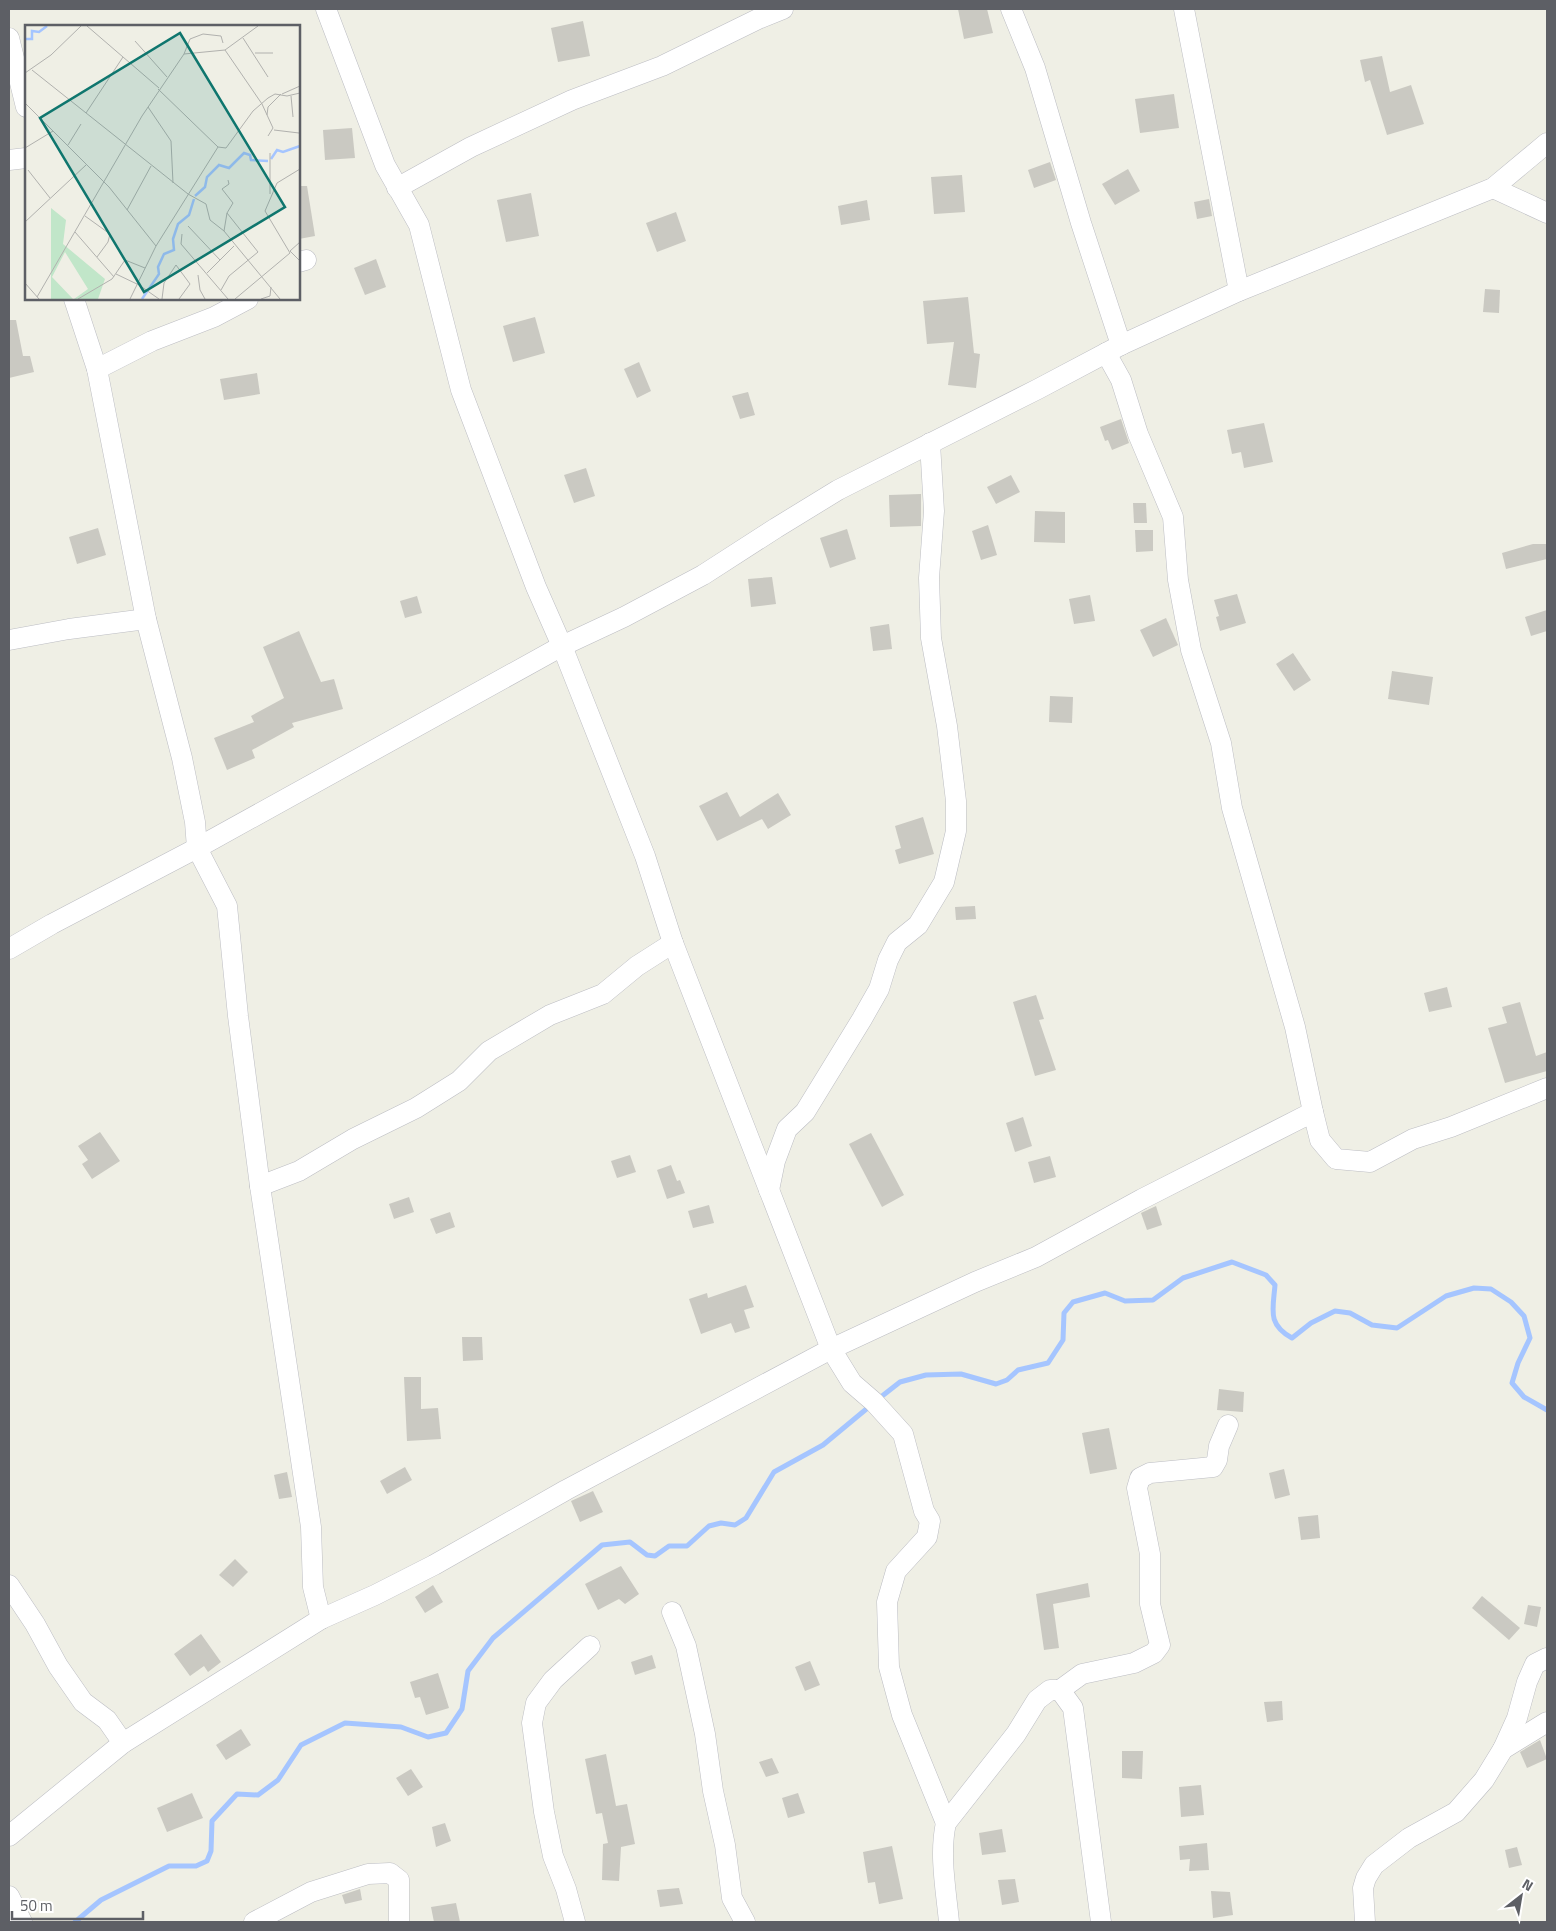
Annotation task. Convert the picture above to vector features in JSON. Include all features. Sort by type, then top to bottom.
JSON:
[{"type":"street","points":[[326,9],[385,165],[419,225],[461,390],[536,587],[562,646],[645,856],[673,944],[831,1349],[852,1383],[874,1402],[903,1434],[924,1511],[930,1521],[927,1537],[896,1571],[887,1602],[889,1667],[902,1715],[946,1823]]},
{"type":"street","points":[[397,188],[471,147],[564,104],[662,66],[758,19],[783,9]]},
{"type":"street","points":[[1011,9],[1036,68],[1081,223],[1121,380],[1138,434],[1173,516],[1178,580],[1190,650],[1221,743],[1232,808],[1295,1027],[1320,1140],[1336,1159],[1370,1162],[1413,1139],[1451,1127],[1547,1088]]},
{"type":"street","points":[[1184,9],[1239,290]]},
{"type":"street","points":[[9,38],[25,104]]},
{"type":"street","points":[[9,949],[52,924],[197,848],[562,646],[624,618],[703,575],[838,490],[1113,349],[1239,290],[1493,188],[1547,144]]},
{"type":"street","points":[[9,160],[25,158]]},
{"type":"street","points":[[1493,188],[1547,213]]},
{"type":"street","points":[[74,300],[98,369],[146,620],[182,758],[195,822],[197,848],[226,906],[260,1186],[311,1527],[313,1587],[322,1619]]},
{"type":"street","points":[[98,369],[152,341],[214,317],[246,300]]},
{"type":"street","points":[[769,1190],[775,1161],[787,1129],[806,1112],[862,1019],[879,989],[888,960],[897,942],[918,925],[944,882],[956,831],[956,801],[947,726],[931,638],[929,578],[934,511],[930,444]]},
{"type":"street","points":[[9,640],[69,629],[146,620]]},
{"type":"street","points":[[260,1186],[299,1171],[352,1139],[416,1108],[458,1081],[489,1051],[550,1015],[603,994],[637,966],[673,944]]},
{"type":"street","points":[[9,1836],[123,1743],[322,1619],[434,1565],[566,1490],[879,1324],[1036,1257],[1159,1190],[1313,1112]]},
{"type":"street","points":[[949,1922],[943,1836],[946,1823],[1016,1734],[1037,1700],[1050,1690],[1060,1690],[1082,1674],[1134,1663],[1154,1653],[1160,1645],[1150,1604],[1150,1554],[1137,1488],[1140,1478],[1150,1472],[1213,1467],[1217,1460],[1218,1446],[1228,1425]]},
{"type":"street","points":[[9,1585],[35,1624],[58,1666],[83,1702],[107,1720],[123,1743]]},
{"type":"street","points":[[672,1612],[686,1646],[705,1734],[713,1792],[725,1846],[732,1898],[745,1922]]},
{"type":"street","points":[[576,1922],[553,1856],[544,1812],[532,1723],[536,1703],[553,1680],[590,1646]]},
{"type":"street","points":[[1365,1922],[1363,1888],[1366,1878],[1374,1865],[1409,1838],[1456,1812],[1484,1780],[1503,1749],[1517,1718],[1527,1682],[1535,1664],[1547,1658]]},
{"type":"street","points":[[1060,1690],[1073,1708],[1101,1922]]},
{"type":"street","points":[[1503,1749],[1547,1722]]},
{"type":"street","points":[[254,1922],[311,1892],[368,1874],[390,1873],[399,1880],[399,1922]]},
{"type":"street","points":[[9,1896],[22,1922]]},
{"type":"building","points":[[958,9],[987,9],[993,33],[964,39]]},
{"type":"building","points":[[583,21],[590,56],[558,62],[551,28]]},
{"type":"building","points":[[1382,56],[1390,92],[1411,85],[1424,124],[1387,135],[1370,80],[1365,82],[1360,60]]},
{"type":"building","points":[[1174,94],[1179,128],[1140,133],[1135,99]]},
{"type":"building","points":[[352,128],[355,158],[325,160],[323,130]]},
{"type":"building","points":[[1050,162],[1056,180],[1034,188],[1028,170]]},
{"type":"building","points":[[1128,169],[1140,191],[1115,205],[1102,184]]},
{"type":"building","points":[[962,175],[965,212],[934,214],[931,177]]},
{"type":"building","points":[[300,186],[307,186],[315,236],[300,239]]},
{"type":"building","points":[[531,193],[539,236],[506,242],[497,200]]},
{"type":"building","points":[[1209,199],[1212,216],[1197,219],[1194,202]]},
{"type":"building","points":[[867,200],[870,220],[841,225],[838,206]]},
{"type":"building","points":[[676,212],[686,241],[657,252],[646,223]]},
{"type":"building","points":[[376,259],[386,287],[365,295],[354,268]]},
{"type":"building","points":[[1485,289],[1500,290],[1499,313],[1483,312]]},
{"type":"building","points":[[968,297],[974,353],[980,354],[976,388],[948,385],[954,342],[927,344],[923,301]]},
{"type":"building","points":[[535,317],[545,353],[513,362],[503,326]]},
{"type":"building","points":[[9,320],[16,320],[23,356],[30,356],[34,372],[9,378]]},
{"type":"building","points":[[639,362],[651,391],[637,398],[624,369]]},
{"type":"building","points":[[257,373],[260,394],[224,400],[220,379]]},
{"type":"building","points":[[748,392],[755,415],[740,419],[732,396]]},
{"type":"building","points":[[1121,419],[1129,443],[1112,450],[1108,440],[1105,441],[1100,427]]},
{"type":"building","points":[[1264,423],[1273,462],[1244,468],[1241,452],[1232,454],[1227,430]]},
{"type":"building","points":[[586,468],[595,496],[574,503],[564,475]]},
{"type":"building","points":[[1011,475],[1020,492],[996,504],[987,487]]},
{"type":"building","points":[[921,494],[921,526],[890,527],[889,495]]},
{"type":"building","points":[[1133,503],[1146,503],[1147,523],[1134,523]]},
{"type":"building","points":[[1035,511],[1065,512],[1065,543],[1034,542]]},
{"type":"building","points":[[988,525],[997,555],[981,560],[972,531]]},
{"type":"building","points":[[98,528],[106,555],[77,564],[69,537]]},
{"type":"building","points":[[847,529],[856,559],[830,568],[820,538]]},
{"type":"building","points":[[1135,530],[1153,530],[1153,551],[1136,552]]},
{"type":"building","points":[[1533,544],[1547,544],[1547,559],[1506,569],[1502,553]]},
{"type":"building","points":[[772,577],[776,604],[751,607],[748,579]]},
{"type":"building","points":[[1237,594],[1246,623],[1220,631],[1216,617],[1219,616],[1214,600]]},
{"type":"building","points":[[1090,595],[1095,621],[1074,624],[1069,599]]},
{"type":"building","points":[[417,596],[422,613],[405,618],[400,601]]},
{"type":"building","points":[[1547,610],[1547,631],[1531,636],[1525,617]]},
{"type":"building","points":[[1166,618],[1178,645],[1153,657],[1140,630]]},
{"type":"building","points":[[889,624],[892,649],[873,651],[870,627]]},
{"type":"building","points":[[299,631],[321,682],[334,679],[343,709],[292,723],[294,727],[252,750],[255,758],[227,770],[214,738],[254,722],[251,716],[284,698],[263,647]]},
{"type":"building","points":[[1293,653],[1311,680],[1294,691],[1276,664]]},
{"type":"building","points":[[1392,671],[1433,677],[1429,705],[1388,699]]},
{"type":"building","points":[[1050,696],[1073,697],[1072,723],[1049,722]]},
{"type":"building","points":[[727,792],[740,817],[778,793],[791,815],[768,829],[762,819],[717,841],[699,806]]},
{"type":"building","points":[[923,817],[934,854],[899,864],[895,850],[901,848],[895,826]]},
{"type":"building","points":[[975,906],[976,919],[956,920],[955,907]]},
{"type":"building","points":[[1447,987],[1452,1007],[1429,1012],[1424,993]]},
{"type":"building","points":[[1036,995],[1044,1019],[1039,1020],[1056,1070],[1035,1076],[1013,1002]]},
{"type":"building","points":[[1520,1002],[1536,1056],[1547,1052],[1547,1071],[1505,1083],[1488,1028],[1507,1023],[1502,1007]]},
{"type":"building","points":[[1023,1117],[1032,1146],[1015,1152],[1006,1123]]},
{"type":"building","points":[[100,1132],[120,1161],[92,1179],[82,1164],[88,1160],[78,1146]]},
{"type":"building","points":[[871,1133],[904,1195],[882,1207],[849,1144]]},
{"type":"building","points":[[630,1155],[636,1172],[617,1178],[611,1161]]},
{"type":"building","points":[[1050,1156],[1056,1177],[1034,1183],[1028,1162]]},
{"type":"building","points":[[671,1165],[677,1181],[680,1180],[685,1193],[667,1199],[657,1170]]},
{"type":"building","points":[[409,1197],[414,1212],[394,1219],[389,1204]]},
{"type":"building","points":[[709,1205],[714,1223],[693,1228],[688,1211]]},
{"type":"building","points":[[1156,1206],[1162,1225],[1147,1230],[1141,1213]]},
{"type":"building","points":[[450,1212],[455,1227],[436,1234],[430,1219]]},
{"type":"building","points":[[746,1285],[754,1307],[744,1310],[750,1328],[735,1333],[731,1323],[701,1334],[689,1299],[707,1293],[708,1298]]},
{"type":"building","points":[[462,1337],[482,1337],[483,1360],[463,1361]]},
{"type":"building","points":[[404,1377],[421,1377],[421,1409],[438,1408],[441,1439],[407,1441]]},
{"type":"building","points":[[1219,1389],[1244,1392],[1243,1412],[1217,1410]]},
{"type":"building","points":[[1109,1428],[1117,1469],[1090,1474],[1082,1433]]},
{"type":"building","points":[[405,1467],[412,1480],[387,1494],[380,1481]]},
{"type":"building","points":[[1284,1469],[1290,1495],[1275,1499],[1269,1473]]},
{"type":"building","points":[[287,1472],[292,1497],[279,1499],[274,1475]]},
{"type":"building","points":[[593,1491],[603,1512],[580,1522],[571,1501]]},
{"type":"building","points":[[1318,1515],[1320,1538],[1301,1540],[1298,1517]]},
{"type":"building","points":[[235,1559],[248,1572],[233,1587],[219,1575]]},
{"type":"building","points":[[621,1566],[639,1594],[625,1604],[619,1599],[598,1610],[585,1584]]},
{"type":"building","points":[[1088,1583],[1090,1597],[1053,1604],[1059,1648],[1044,1650],[1036,1594]]},
{"type":"building","points":[[433,1585],[443,1602],[425,1613],[415,1597]]},
{"type":"building","points":[[1482,1596],[1520,1628],[1509,1640],[1472,1608]]},
{"type":"building","points":[[1528,1605],[1541,1607],[1537,1627],[1524,1624]]},
{"type":"building","points":[[201,1634],[221,1662],[208,1672],[204,1666],[190,1676],[174,1654]]},
{"type":"building","points":[[652,1655],[656,1668],[635,1675],[631,1662]]},
{"type":"building","points":[[810,1661],[820,1685],[805,1691],[795,1667]]},
{"type":"building","points":[[438,1673],[449,1708],[426,1715],[420,1697],[415,1698],[410,1682]]},
{"type":"building","points":[[1282,1701],[1283,1720],[1267,1722],[1264,1702]]},
{"type":"building","points":[[241,1729],[251,1745],[226,1760],[216,1745]]},
{"type":"building","points":[[1540,1740],[1547,1759],[1527,1768],[1520,1752]]},
{"type":"building","points":[[1122,1751],[1143,1751],[1142,1779],[1122,1778]]},
{"type":"building","points":[[606,1754],[616,1806],[627,1804],[635,1844],[621,1847],[619,1881],[602,1880],[603,1844],[608,1843],[602,1813],[596,1814],[585,1759]]},
{"type":"building","points":[[772,1758],[779,1773],[766,1777],[759,1762]]},
{"type":"building","points":[[411,1769],[423,1787],[408,1796],[396,1778]]},
{"type":"building","points":[[1201,1785],[1204,1815],[1181,1817],[1179,1787]]},
{"type":"building","points":[[192,1793],[203,1818],[167,1832],[157,1808]]},
{"type":"building","points":[[798,1793],[805,1813],[788,1818],[782,1798]]},
{"type":"building","points":[[445,1823],[451,1841],[436,1847],[432,1827]]},
{"type":"building","points":[[1002,1829],[1006,1852],[982,1855],[979,1833]]},
{"type":"building","points":[[1207,1843],[1209,1870],[1189,1871],[1190,1859],[1180,1860],[1179,1846]]},
{"type":"building","points":[[892,1846],[903,1899],[879,1904],[875,1882],[868,1883],[863,1852]]},
{"type":"building","points":[[1517,1847],[1522,1865],[1509,1868],[1505,1850]]},
{"type":"building","points":[[1015,1879],[1019,1902],[1002,1905],[998,1880]]},
{"type":"building","points":[[679,1888],[683,1904],[660,1907],[657,1890]]},
{"type":"building","points":[[360,1889],[362,1900],[345,1904],[342,1895]]},
{"type":"building","points":[[1211,1891],[1230,1892],[1233,1915],[1213,1918]]},
{"type":"building","points":[[456,1903],[460,1922],[434,1922],[431,1907]]},
{"type":"waterway","points":[[877,1400],[900,1382],[926,1375],[961,1374],[996,1384],[1007,1380],[1018,1370],[1048,1363],[1063,1340],[1064,1313],[1073,1302],[1105,1293],[1125,1301],[1153,1300],[1183,1278],[1232,1262],[1266,1275],[1275,1285],[1273,1316],[1275,1322],[1284,1333],[1292,1338],[1311,1323],[1335,1311],[1350,1313],[1372,1325],[1397,1328],[1446,1296],[1474,1288],[1491,1289],[1511,1302],[1524,1316],[1530,1338],[1518,1363],[1512,1383],[1524,1397],[1547,1410]]},
{"type":"waterway","points":[[75,1922],[101,1900],[169,1866],[196,1866],[207,1861],[211,1851],[212,1821],[237,1794],[258,1795],[278,1780],[301,1745],[345,1723],[401,1727],[428,1737],[446,1733],[462,1709],[468,1671],[493,1638],[602,1545],[630,1542],[647,1555],[655,1556],[669,1546],[687,1546],[709,1526],[721,1523],[735,1525],[746,1518],[774,1472],[823,1445],[870,1406]]}]
